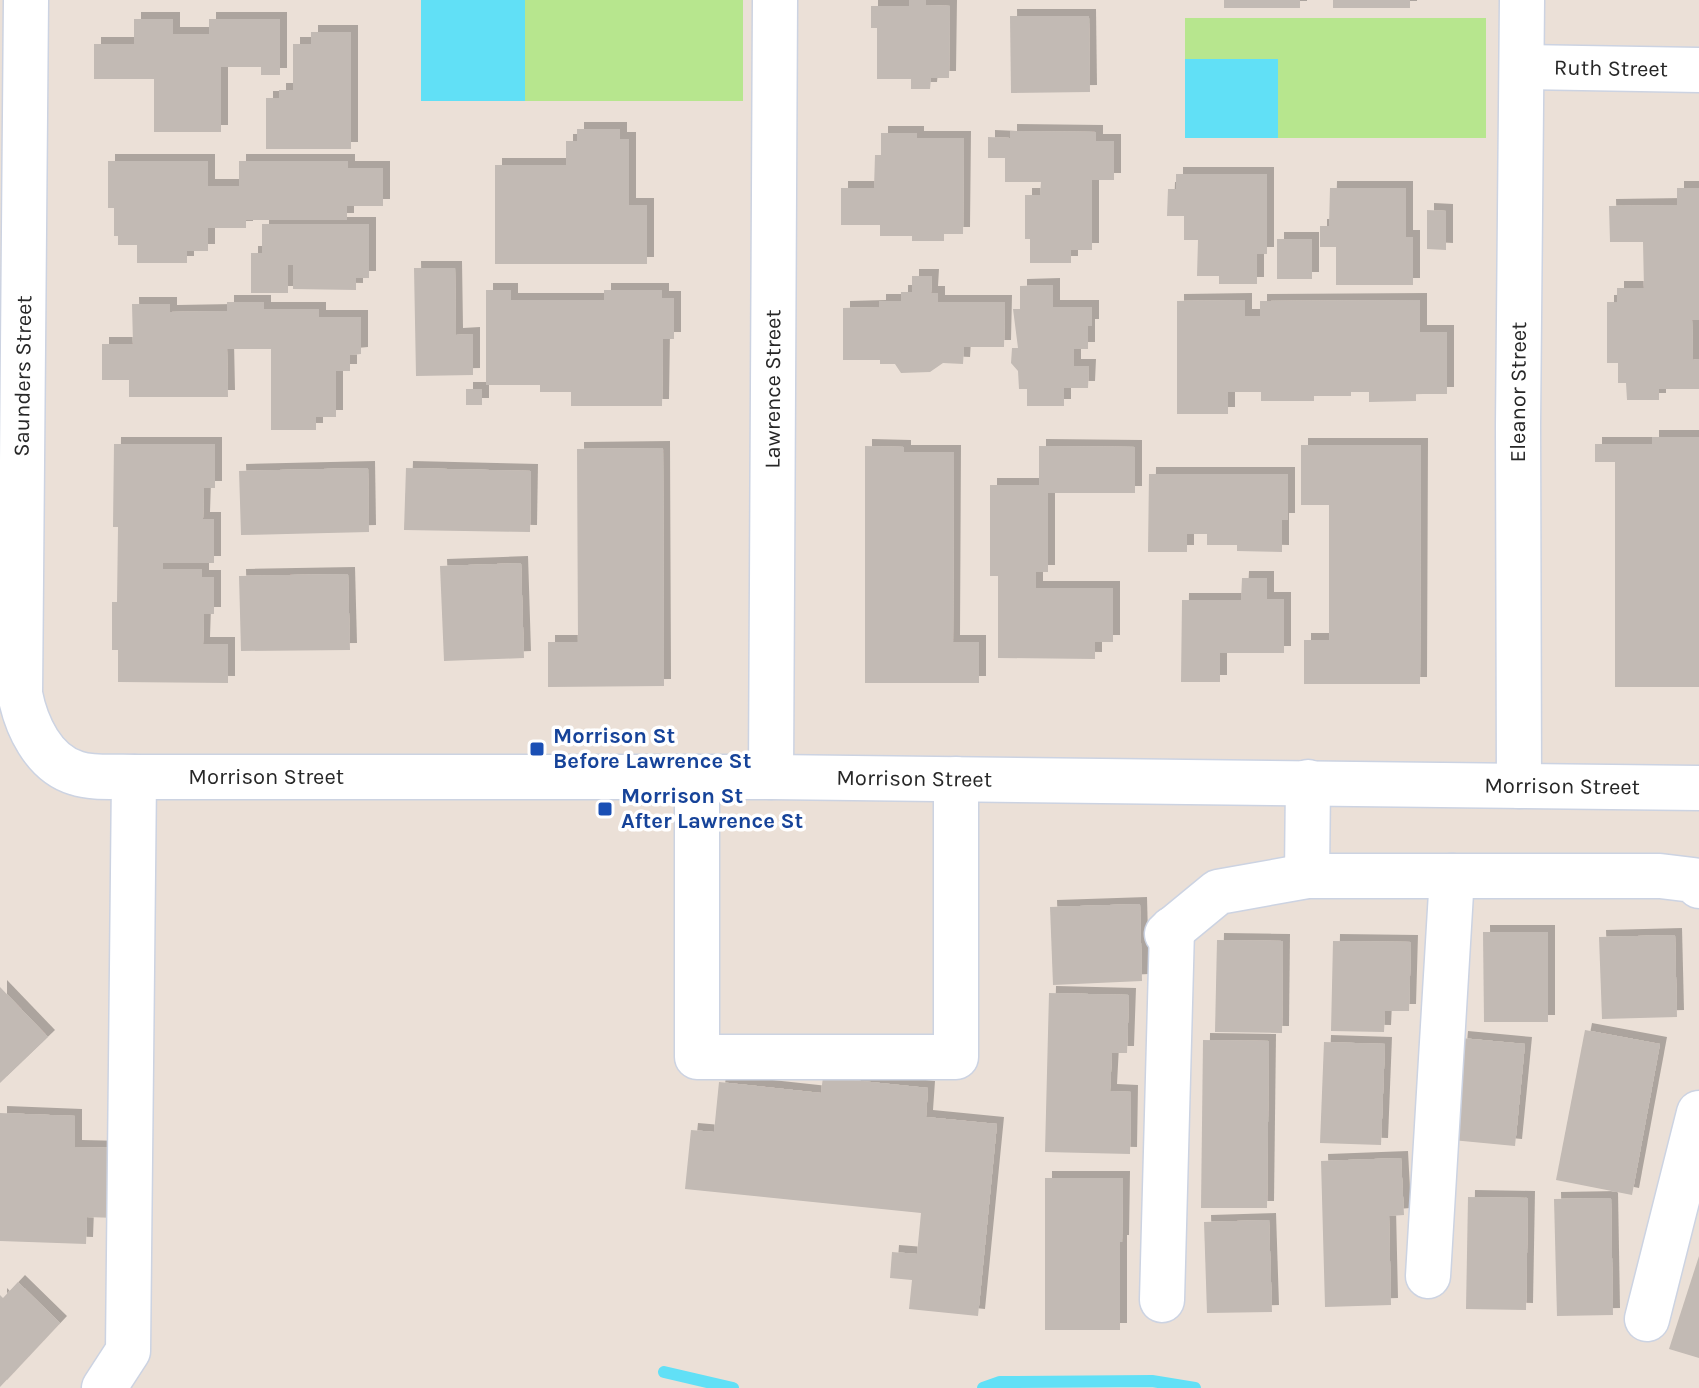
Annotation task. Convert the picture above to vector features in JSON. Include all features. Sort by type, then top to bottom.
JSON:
[{"type":"street","name":"Saunders Street","points":[[26,0],[13,73],[20,694],[25,721],[41,746]]},
{"type":"street","name":"Lawrence Street","points":[[771,777],[775,0]]},
{"type":"street","name":"Eleanor Street","points":[[1519,786],[1522,0]]},
{"type":"street","name":"Ruth Street","points":[[1523,67],[1699,70]]},
{"type":"street","name":"Morrison Street","points":[[41,746],[75,773],[134,777],[771,777],[1699,788]]},
{"type":"street","points":[[104,1388],[128,1351],[134,777]]},
{"type":"street","points":[[697,777],[697,1057],[956,1057],[956,779]]},
{"type":"street","points":[[1307,876],[1308,782]]},
{"type":"street","points":[[1162,1300],[1170,932],[1218,892],[1307,876],[1660,876],[1693,880],[1699,886]]},
{"type":"street","points":[[1428,1276],[1452,876]]},
{"type":"street","points":[[1647,1319],[1699,1113]]},
{"type":"green space","points":[[525,0],[743,0],[743,101],[525,101]]},
{"type":"green space","points":[[1185,18],[1486,18],[1486,138],[1278,138],[1278,60],[1185,59]]},
{"type":"water","points":[[421,0],[525,0],[525,101],[421,101]]},
{"type":"water","points":[[1185,59],[1278,59],[1278,138],[1185,138]]},
{"type":"building","points":[[909,0],[926,0],[926,5],[950,6],[949,78],[931,78],[930,89],[911,89],[911,79],[877,79],[877,28],[871,28],[871,6],[909,6]]},
{"type":"building","points":[[1224,0],[1300,0],[1300,8],[1224,8]]},
{"type":"building","points":[[1333,0],[1410,0],[1410,8],[1333,8]]},
{"type":"building","points":[[1010,16],[1089,16],[1090,92],[1011,93]]},
{"type":"building","points":[[134,19],[173,19],[173,34],[209,34],[209,19],[280,19],[280,75],[261,75],[261,67],[221,67],[221,132],[154,132],[154,79],[94,79],[94,44],[134,44]]},
{"type":"building","points":[[311,32],[351,32],[351,149],[266,149],[266,98],[279,98],[279,90],[293,90],[293,44],[311,44]]},
{"type":"building","points":[[577,129],[620,129],[620,139],[629,139],[629,205],[647,205],[647,264],[495,264],[495,165],[566,165],[566,141],[577,141]]},
{"type":"building","points":[[1010,131],[1096,132],[1096,141],[1114,141],[1114,180],[1092,180],[1092,250],[1071,250],[1071,263],[1030,263],[1030,239],[1025,239],[1025,195],[1040,195],[1041,182],[1005,182],[1005,158],[988,158],[988,137],[1010,138]]},
{"type":"building","points":[[881,133],[917,133],[917,138],[964,138],[963,234],[944,234],[944,241],[912,241],[912,236],[880,236],[880,225],[841,225],[841,188],[874,188],[875,155],[881,155]]},
{"type":"building","points":[[108,161],[208,161],[208,186],[239,186],[239,161],[348,161],[348,168],[383,168],[383,206],[347,206],[347,220],[246,220],[246,228],[208,228],[208,251],[187,251],[187,263],[137,263],[137,245],[118,245],[118,236],[114,236],[114,208],[108,208]]},
{"type":"building","points":[[1176,174],[1267,174],[1267,254],[1257,254],[1257,284],[1219,284],[1219,276],[1197,276],[1198,240],[1184,240],[1184,216],[1167,216],[1168,189],[1176,189]]},
{"type":"building","points":[[1330,188],[1406,188],[1406,237],[1413,237],[1413,285],[1336,285],[1336,247],[1320,247],[1320,226],[1329,226]]},
{"type":"building","points":[[1677,188],[1699,188],[1699,320],[1692,320],[1693,360],[1699,359],[1699,389],[1659,389],[1659,400],[1627,400],[1626,383],[1618,383],[1618,363],[1607,363],[1607,302],[1617,302],[1617,288],[1644,288],[1643,242],[1610,242],[1609,206],[1677,205]]},
{"type":"building","points":[[1427,210],[1446,211],[1446,250],[1427,249]]},
{"type":"building","points":[[262,224],[369,224],[369,278],[356,278],[356,290],[293,289],[293,265],[288,265],[288,293],[251,293],[251,253],[262,253]]},
{"type":"building","points":[[1277,239],[1312,239],[1312,279],[1277,279]]},
{"type":"building","points":[[414,268],[455,268],[456,335],[473,334],[473,375],[416,376]]},
{"type":"building","points":[[912,276],[932,276],[931,293],[938,293],[938,302],[1005,302],[1004,347],[964,347],[963,364],[943,363],[930,372],[901,373],[895,364],[880,364],[880,360],[843,360],[843,308],[879,307],[879,301],[901,301],[901,292],[912,292]]},
{"type":"building","points":[[1053,285],[1053,307],[1092,307],[1088,349],[1074,349],[1074,366],[1089,366],[1088,388],[1064,388],[1064,406],[1027,406],[1027,389],[1019,389],[1018,371],[1011,363],[1012,348],[1018,348],[1013,309],[1020,309],[1020,286]]},
{"type":"building","points":[[486,290],[511,290],[511,300],[604,300],[604,290],[662,290],[662,298],[674,298],[674,339],[663,339],[662,406],[571,406],[571,392],[540,392],[540,385],[486,385]]},
{"type":"building","points":[[1245,300],[1245,316],[1260,316],[1260,301],[1420,300],[1420,332],[1447,332],[1447,394],[1416,394],[1416,401],[1369,402],[1369,392],[1351,392],[1351,396],[1314,396],[1314,401],[1261,401],[1261,392],[1228,392],[1228,414],[1177,414],[1177,301]]},
{"type":"building","points":[[227,302],[264,302],[264,309],[319,309],[319,317],[361,317],[361,354],[350,355],[350,371],[336,371],[336,417],[316,417],[316,430],[271,430],[271,349],[227,349],[228,397],[129,397],[129,380],[102,380],[102,344],[133,344],[132,304],[170,304],[170,312],[227,311]]},
{"type":"building","points":[[466,389],[482,389],[482,405],[466,405]]},
{"type":"building","points":[[1652,437],[1699,437],[1699,687],[1615,687],[1615,462],[1595,462],[1595,444],[1652,444]]},
{"type":"building","points":[[114,444],[215,444],[215,488],[204,488],[203,519],[214,519],[214,563],[163,563],[163,569],[202,569],[202,577],[214,577],[214,614],[204,614],[203,644],[228,644],[228,683],[118,682],[118,650],[112,650],[112,602],[117,602],[118,527],[113,527]]},
{"type":"building","points":[[1301,445],[1421,445],[1420,684],[1304,684],[1304,640],[1329,640],[1329,505],[1301,505]]},
{"type":"building","points":[[865,446],[904,447],[904,452],[954,452],[953,642],[979,642],[979,683],[865,683]]},
{"type":"building","points":[[1039,446],[1135,447],[1135,493],[1048,493],[1048,572],[1036,572],[1036,588],[1113,588],[1113,642],[1095,642],[1095,659],[998,658],[998,576],[990,576],[990,485],[1039,485]]},
{"type":"building","points":[[663,448],[664,686],[548,687],[548,642],[578,642],[577,449]]},
{"type":"building","points":[[368,468],[369,532],[241,535],[239,471]]},
{"type":"building","points":[[406,468],[531,471],[530,532],[404,530]]},
{"type":"building","points":[[1149,474],[1288,474],[1288,520],[1282,520],[1282,552],[1237,551],[1237,545],[1207,545],[1207,534],[1187,534],[1187,552],[1148,552]]},
{"type":"building","points":[[521,563],[524,658],[444,661],[440,566]]},
{"type":"building","points":[[348,574],[350,650],[241,651],[239,576]]},
{"type":"building","points":[[1242,578],[1267,578],[1267,599],[1284,599],[1284,653],[1220,653],[1220,682],[1181,682],[1182,600],[1241,600]]},
{"type":"building","points":[[1140,904],[1142,981],[1053,985],[1050,907]]},
{"type":"building","points":[[1483,932],[1548,932],[1548,1022],[1484,1022]]},
{"type":"building","points":[[1675,935],[1677,1017],[1602,1019],[1599,937]]},
{"type":"building","points":[[1217,940],[1283,941],[1282,1033],[1215,1032]]},
{"type":"building","points":[[1333,941],[1411,942],[1409,1011],[1385,1011],[1384,1032],[1331,1031]]},
{"type":"building","points":[[0,987],[48,1037],[0,1083]]},
{"type":"building","points":[[1049,993],[1129,995],[1127,1053],[1112,1053],[1110,1091],[1131,1092],[1130,1154],[1045,1152]]},
{"type":"building","points":[[1585,1030],[1660,1044],[1632,1195],[1556,1180]]},
{"type":"building","points":[[1461,1038],[1525,1044],[1515,1146],[1452,1140]]},
{"type":"building","points":[[1203,1040],[1269,1041],[1267,1208],[1201,1208]]},
{"type":"building","points":[[1324,1042],[1385,1044],[1381,1145],[1320,1143]]},
{"type":"building","points":[[823,1077],[928,1088],[926,1117],[997,1124],[978,1316],[909,1309],[912,1280],[890,1278],[892,1252],[917,1254],[921,1213],[685,1189],[691,1130],[714,1132],[719,1082],[821,1093]]},
{"type":"building","points":[[0,1113],[75,1116],[75,1147],[117,1148],[116,1218],[87,1217],[86,1244],[0,1241]]},
{"type":"building","points":[[1401,1158],[1404,1215],[1389,1216],[1391,1305],[1325,1307],[1321,1161]]},
{"type":"building","points":[[1045,1178],[1123,1178],[1120,1330],[1045,1330]]},
{"type":"building","points":[[1468,1197],[1528,1198],[1526,1310],[1466,1309]]},
{"type":"building","points":[[1611,1198],[1613,1315],[1557,1316],[1554,1199]]},
{"type":"building","points":[[1269,1220],[1272,1312],[1207,1313],[1204,1222]]},
{"type":"building","points":[[1699,1256],[1699,1358],[1669,1349]]},
{"type":"building","points":[[18,1282],[60,1323],[0,1387],[0,1295],[3,1298]]},
{"type":"waterway","points":[[664,1372],[733,1388]]},
{"type":"waterway","points":[[983,1388],[1000,1382],[1152,1381],[1195,1388]]},
{"type":"place","name":"Morrison St Before Lawrence St","points":[[537,749]]},
{"type":"place","name":"Morrison St After Lawrence St","points":[[605,809]]}]
